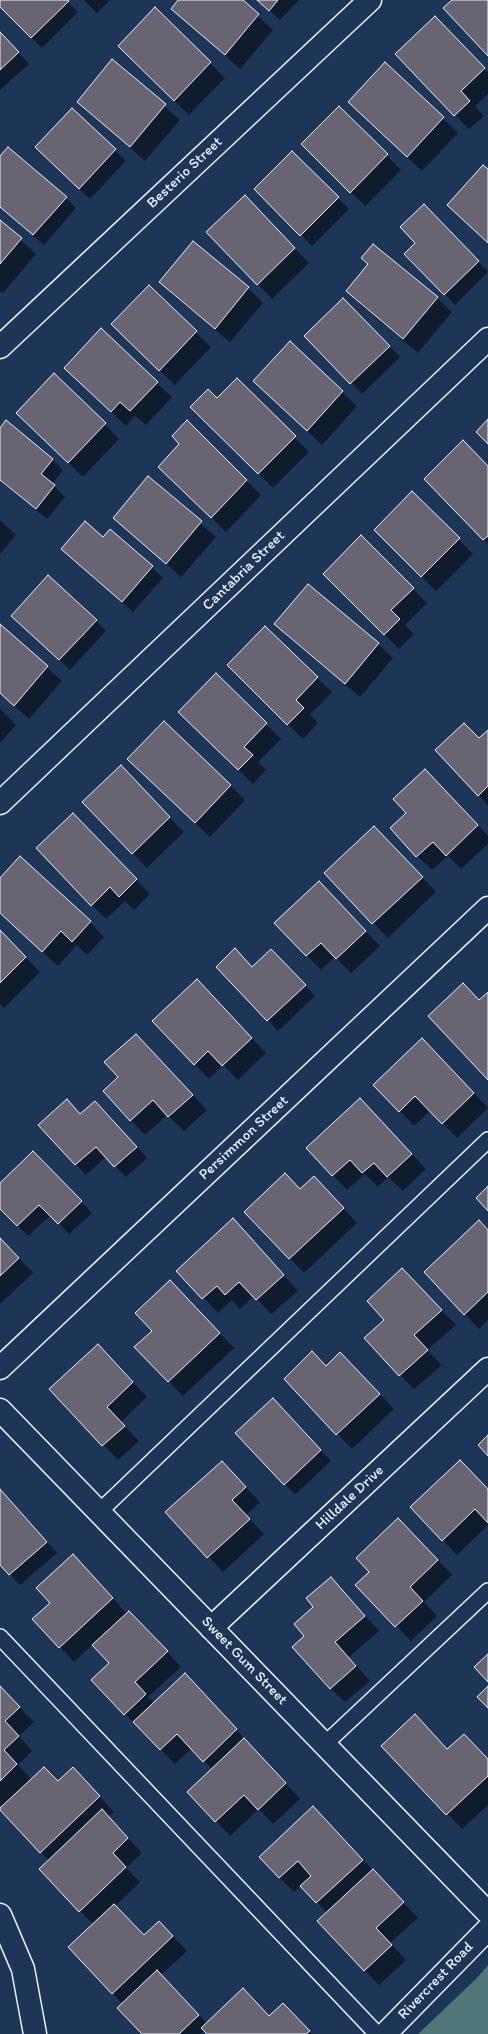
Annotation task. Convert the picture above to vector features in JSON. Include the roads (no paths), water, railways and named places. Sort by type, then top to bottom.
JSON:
[{"type":"street","name":"Besterio Street","points":[[0,347],[370,0]]},
{"type":"street","name":"Cantabria Street","points":[[0,803],[488,339]]},
{"type":"street","name":"Persimmon Street","points":[[0,1368],[488,908]]},
{"type":"street","name":"Hilldale Drive","points":[[211,1628],[488,1369]]},
{"type":"street","name":"Sweet Gum Street","points":[[0,1410],[488,1913]]},
{"type":"street","points":[[0,1915],[23,1969],[35,2034]]},
{"type":"street","name":"Rivercrest Road","points":[[385,2034],[488,1929]]},
{"type":"lane","points":[[98,1512],[488,1140]]},
{"type":"lane","points":[[325,1744],[488,1591]]},
{"type":"lane","points":[[0,1637],[377,2034]]}]
